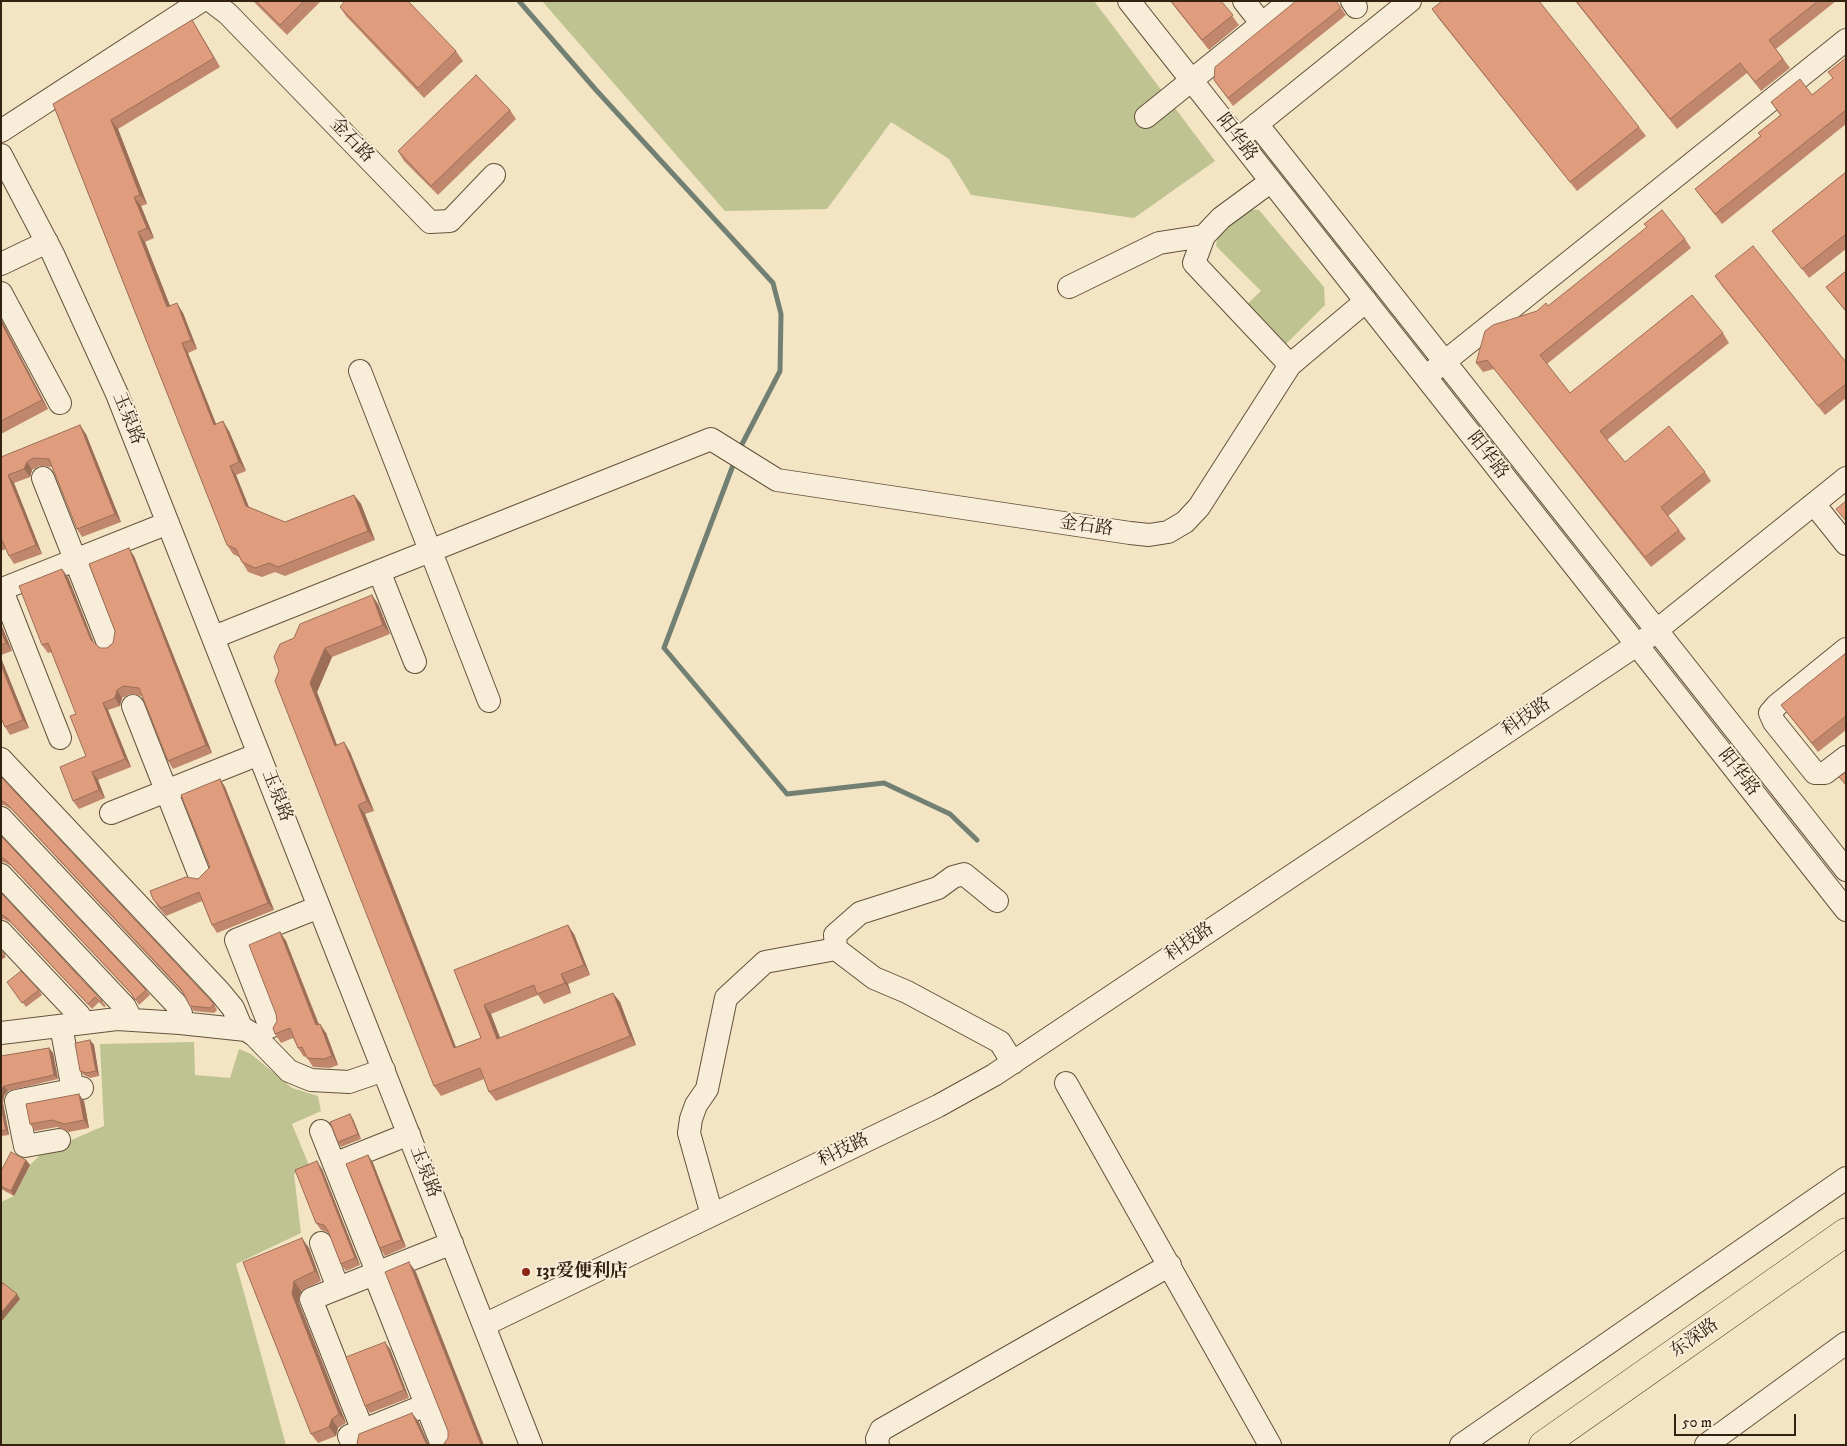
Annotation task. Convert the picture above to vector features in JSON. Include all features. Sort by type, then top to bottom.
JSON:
[{"type":"highway","name":"东深路","points":[[1543,1445],[1846,1232]]},
{"type":"highway","name":"东深路","points":[[1569,1445],[1846,1253]]},
{"type":"street","points":[[1,132],[201,1]]},
{"type":"street","name":"金石路","points":[[211,1],[228,14],[430,222],[450,221],[494,174]]},
{"type":"street","name":"阳华路","points":[[1129,1],[1846,910]]},
{"type":"street","points":[[1244,1],[1262,24]]},
{"type":"street","points":[[1146,116],[1290,1]]},
{"type":"street","points":[[1238,140],[1410,1]]},
{"type":"street","points":[[1425,377],[1846,40]]},
{"type":"street","name":"阳华路","points":[[1257,124],[1656,630],[1844,876]]},
{"type":"street","name":"玉泉路","points":[[1,155],[86,323],[117,394],[452,1243],[527,1443]]},
{"type":"street","points":[[1270,182],[1221,218],[1204,236],[1194,263],[1290,366]]},
{"type":"street","points":[[1069,287],[1159,243],[1204,236]]},
{"type":"street","points":[[1,264],[46,242]]},
{"type":"street","points":[[1,293],[60,403]]},
{"type":"street","name":"金石路","points":[[379,571],[711,439],[777,480],[1149,535],[1168,532],[1185,522],[1200,506],[1290,366],[1366,301]]},
{"type":"street","points":[[360,371],[426,540]]},
{"type":"street","points":[[43,478],[108,643]]},
{"type":"street","name":"科技路","points":[[484,1325],[938,1106],[1013,1063],[1656,630],[1846,478]]},
{"type":"street","points":[[1814,504],[1846,544]]},
{"type":"street","points":[[60,738],[2,588],[168,523]]},
{"type":"street","points":[[435,562],[489,701]]},
{"type":"street","points":[[214,637],[379,571],[415,662]]},
{"type":"street","points":[[1846,649],[1777,705],[1770,713],[1774,722],[1815,773],[1825,773],[1846,757]]},
{"type":"street","points":[[133,706],[199,874]]},
{"type":"street","points":[[111,813],[259,754]]},
{"type":"street","points":[[1,759],[219,991],[233,1008],[242,1029]]},
{"type":"street","points":[[1,818],[176,1004],[181,1013],[180,1023]]},
{"type":"street","points":[[836,949],[835,935],[860,913],[938,888],[953,877],[964,874],[997,901]]},
{"type":"street","points":[[1,875],[125,1006],[130,1019]]},
{"type":"street","points":[[270,1027],[236,940],[320,906]]},
{"type":"street","points":[[1,932],[79,1015],[84,1023]]},
{"type":"street","points":[[712,1214],[689,1133],[696,1105],[707,1088],[726,998],[765,962],[836,949],[874,978],[907,992],[1000,1042],[1013,1063]]},
{"type":"street","points":[[1,1033],[130,1019],[180,1023],[242,1029],[254,1035],[289,1070],[311,1080],[349,1082],[384,1070]]},
{"type":"street","points":[[59,1140],[25,1146],[16,1101],[78,1089],[61,1026]]},
{"type":"street","points":[[1066,1083],[1270,1445]]},
{"type":"street","points":[[321,1131],[442,1445]]},
{"type":"street","points":[[334,1164],[409,1134]]},
{"type":"street","points":[[1461,1445],[1846,1178]]},
{"type":"street","points":[[321,1243],[338,1288]]},
{"type":"street","points":[[426,1405],[358,1438],[311,1299],[452,1243]]},
{"type":"street","points":[[878,1445],[877,1438],[881,1430],[1170,1265]]},
{"type":"street","points":[[1706,1445],[1846,1343]]},
{"type":"green space","points":[[542,1],[1094,1],[1215,161],[1134,218],[971,195],[949,159],[891,122],[827,209],[725,211]]},
{"type":"green space","points":[[1246,209],[1259,210],[1324,287],[1325,305],[1283,347],[1244,307],[1261,291],[1216,246],[1218,233]]},
{"type":"green space","points":[[194,1042],[195,1075],[230,1078],[239,1049],[251,1054],[292,1088],[318,1096],[321,1111],[292,1124],[310,1168],[294,1174],[301,1233],[236,1264],[286,1445],[1,1445],[1,1202],[14,1196],[30,1165],[43,1152],[104,1126],[100,1044]]},
{"type":"building","points":[[256,1],[304,1],[280,25]]},
{"type":"building","points":[[345,1],[408,1],[456,51],[418,88],[340,7]]},
{"type":"building","points":[[1171,1],[1221,1],[1233,15],[1202,40]]},
{"type":"building","points":[[1296,1],[1336,1],[1341,8],[1228,98],[1214,80],[1215,67]]},
{"type":"building","points":[[1442,1],[1539,1],[1639,127],[1570,182],[1432,9]]},
{"type":"building","points":[[1576,1],[1818,1],[1769,40],[1783,59],[1755,82],[1740,63],[1670,119]]},
{"type":"building","points":[[192,20],[214,58],[111,120],[140,195],[134,197],[147,228],[138,232],[167,307],[177,303],[191,340],[182,343],[214,425],[223,421],[239,462],[230,466],[246,506],[285,522],[354,495],[368,531],[278,567],[269,563],[255,568],[242,562],[236,549],[227,545],[53,104]]},
{"type":"building","points":[[1846,58],[1846,110],[1715,214],[1695,189],[1761,136],[1758,133],[1781,115],[1771,102],[1800,79],[1812,95],[1833,78],[1828,72]]},
{"type":"building","points":[[476,75],[510,110],[431,186],[398,151]]},
{"type":"building","points":[[1846,172],[1846,234],[1802,269],[1772,231]]},
{"type":"building","points":[[1662,210],[1685,239],[1540,355],[1570,393],[1692,295],[1723,333],[1600,431],[1625,462],[1669,426],[1705,472],[1661,507],[1679,530],[1645,557],[1487,360],[1476,363],[1485,331],[1493,325],[1537,311],[1546,303],[1548,306],[1647,227],[1644,224]]},
{"type":"building","points":[[1753,246],[1846,362],[1846,384],[1818,406],[1715,276]]},
{"type":"building","points":[[1846,271],[1846,311],[1826,287]]},
{"type":"building","points":[[1,322],[42,400],[1,421]]},
{"type":"building","points":[[80,425],[115,514],[77,529],[49,459],[33,458],[27,462],[24,469],[8,475],[36,545],[9,556],[1,541],[1,457]]},
{"type":"building","points":[[1846,501],[1846,521],[1836,509]]},
{"type":"building","points":[[129,548],[206,745],[168,761],[139,688],[123,686],[117,690],[115,698],[103,703],[125,759],[92,772],[99,790],[73,801],[60,767],[86,756],[70,716],[76,714],[48,643],[42,645],[19,586],[62,569],[91,640],[100,648],[107,648],[113,643],[115,631],[89,564]]},
{"type":"building","points":[[372,595],[383,625],[325,648],[310,683],[335,746],[344,742],[367,801],[358,805],[454,1048],[481,1038],[454,970],[568,925],[584,965],[561,974],[565,983],[537,994],[534,985],[484,1005],[497,1039],[613,993],[630,1036],[489,1092],[480,1068],[434,1086],[275,681],[279,671],[274,657],[280,644],[294,638],[300,624]]},
{"type":"building","points":[[1,631],[6,643],[1,645]]},
{"type":"building","points":[[1846,653],[1846,716],[1812,743],[1781,705]]},
{"type":"building","points":[[1,665],[23,720],[5,727],[1,718]]},
{"type":"building","points":[[1846,772],[1846,785],[1839,777]]},
{"type":"building","points":[[1,777],[214,1004],[210,1008],[190,1006],[182,990],[7,804],[1,800]]},
{"type":"building","points":[[220,779],[268,903],[212,925],[199,892],[161,908],[153,899],[150,891],[186,877],[198,879],[210,867],[181,795]]},
{"type":"building","points":[[1,836],[146,990],[135,1000],[131,993],[7,861],[1,857]]},
{"type":"building","points":[[1,893],[102,1001],[100,1002],[95,997],[88,1004],[7,918],[1,914]]},
{"type":"building","points":[[280,932],[316,1025],[320,1024],[332,1056],[324,1059],[307,1058],[302,1047],[298,1048],[290,1028],[275,1034],[273,1028],[277,1021],[276,1014],[249,945]]},
{"type":"building","points":[[21,971],[39,990],[22,1003],[7,982]]},
{"type":"building","points":[[90,1040],[96,1071],[86,1073],[80,1071],[75,1043]]},
{"type":"building","points":[[49,1048],[54,1075],[4,1086],[1,1090],[1,1056]]},
{"type":"building","points":[[79,1094],[84,1120],[64,1124],[52,1120],[30,1124],[26,1104]]},
{"type":"building","points":[[1,1106],[6,1130],[1,1131]]},
{"type":"building","points":[[350,1114],[358,1134],[338,1142],[330,1122]]},
{"type":"building","points":[[11,1152],[26,1160],[11,1191],[1,1186],[1,1171]]},
{"type":"building","points":[[368,1155],[401,1240],[380,1248],[346,1164]]},
{"type":"building","points":[[317,1161],[355,1258],[341,1264],[328,1231],[324,1225],[316,1223],[295,1170]]},
{"type":"building","points":[[302,1238],[315,1271],[294,1281],[292,1294],[339,1414],[332,1419],[329,1427],[311,1434],[243,1262]]},
{"type":"building","points":[[409,1262],[481,1445],[443,1445],[448,1438],[448,1431],[385,1272]]},
{"type":"building","points":[[3,1283],[17,1294],[1,1313],[1,1286]]},
{"type":"building","points":[[385,1342],[404,1390],[365,1406],[346,1357]]},
{"type":"building","points":[[412,1413],[427,1445],[358,1445],[359,1434]]},
{"type":"waterway","points":[[519,1],[596,90],[773,283],[781,314],[780,371],[739,450]]},
{"type":"waterway","points":[[735,460],[664,648],[787,794],[884,783],[950,814],[977,840]]},
{"type":"place","name":"131爱便利店","points":[[526,1272]]}]
